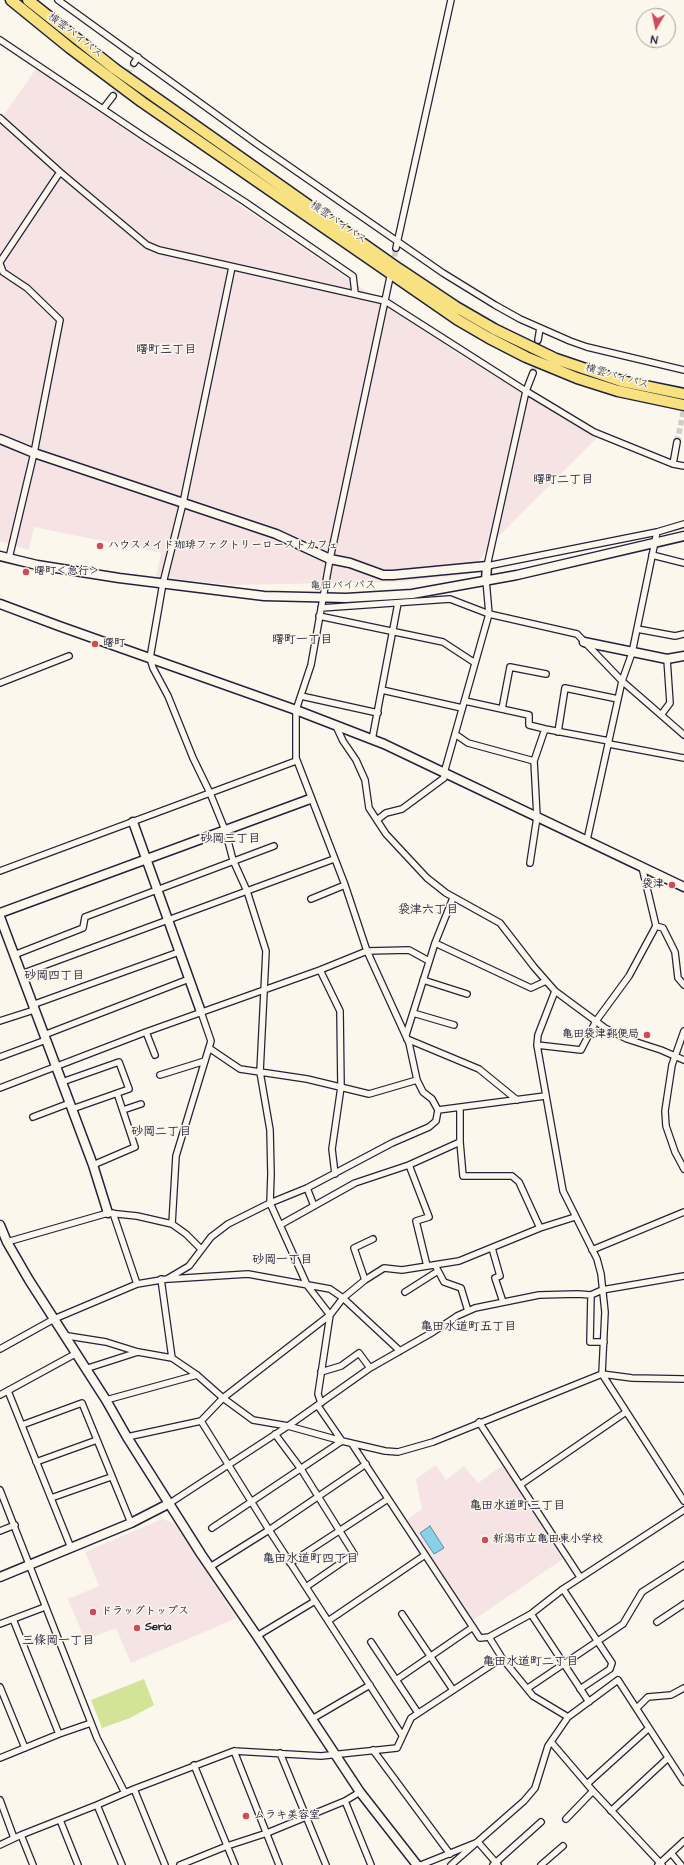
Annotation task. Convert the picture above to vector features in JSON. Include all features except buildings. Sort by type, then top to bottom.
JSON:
[{"type":"highway","name":"横雲バイパス","points":[[10,0],[70,48],[142,102],[458,320],[526,357],[577,378],[638,396],[684,405]]},
{"type":"highway","name":"横雲バイパス","points":[[28,0],[115,69],[399,269],[462,310],[529,347],[562,361],[621,381],[684,394]]},
{"type":"street","points":[[58,0],[257,144],[443,273],[495,305],[540,328],[586,347],[684,370]]},
{"type":"street","points":[[396,248],[451,0]]},
{"type":"street","points":[[0,40],[245,202],[353,276],[355,293]]},
{"type":"street","points":[[134,63],[138,57]]},
{"type":"street","points":[[103,109],[113,96]]},
{"type":"street","points":[[0,118],[60,172],[147,244],[160,250],[385,301],[526,391],[594,432],[673,464],[684,466]]},
{"type":"street","points":[[9,558],[34,453],[60,320],[27,288],[3,272],[0,263],[60,172]]},
{"type":"street","points":[[232,267],[183,503],[163,583],[150,658],[153,668],[168,696],[193,758],[210,793],[225,830],[233,860],[247,892],[266,951],[260,1072],[270,1130],[270,1203],[307,1285],[330,1315],[318,1394],[319,1404],[342,1441]]},
{"type":"street","points":[[164,1279],[189,1266],[211,1237],[228,1224],[270,1203],[308,1188],[392,1143],[429,1127],[436,1121],[438,1110],[432,1099],[423,1092],[417,1080],[406,1037],[367,951],[345,885],[296,761],[296,710],[311,665],[330,559],[390,277]]},
{"type":"street","points":[[538,340],[540,328]]},
{"type":"street","points":[[377,820],[386,813],[402,809],[444,778],[444,772],[489,614],[486,580],[487,566],[526,391],[533,373]]},
{"type":"street","points":[[0,439],[34,453],[276,534],[330,559],[350,563],[383,575],[487,566],[657,532],[684,524]]},
{"type":"street","points":[[673,464],[677,442]]},
{"type":"street","points":[[587,840],[622,681],[632,653],[657,532]]},
{"type":"street","name":"亀田バイパス","points":[[0,556],[119,578],[264,596],[346,598],[412,594],[517,575],[684,536]]},
{"type":"street","points":[[652,555],[684,563]]},
{"type":"street","points":[[321,608],[398,604],[450,599],[489,614],[577,634],[622,681],[684,735]]},
{"type":"street","points":[[0,604],[296,710],[372,740],[444,772],[642,867],[683,884]]},
{"type":"street","points":[[372,740],[398,604]]},
{"type":"street","points":[[319,616],[443,642],[475,662]]},
{"type":"street","points":[[637,629],[675,636],[684,634]]},
{"type":"street","points":[[584,642],[667,659],[684,656]]},
{"type":"street","points":[[0,682],[70,656]]},
{"type":"street","points":[[661,715],[670,703],[667,659]]},
{"type":"street","points":[[502,709],[510,667],[546,674]]},
{"type":"street","points":[[558,732],[565,688],[618,699]]},
{"type":"street","points":[[382,690],[462,708]]},
{"type":"street","points":[[301,696],[378,713]]},
{"type":"street","points":[[464,701],[529,715],[529,725],[544,729],[684,758]]},
{"type":"street","points":[[336,726],[343,741],[359,766],[365,780],[369,808],[386,834],[427,878],[454,898],[500,923],[555,991],[605,1028],[627,1039],[661,1050],[684,1060]]},
{"type":"street","points":[[530,863],[537,817],[534,761],[544,729]]},
{"type":"street","points":[[455,734],[468,743],[534,761]]},
{"type":"street","points":[[0,871],[296,761]]},
{"type":"street","points":[[0,913],[310,799]]},
{"type":"street","points":[[133,822],[211,1041],[176,1156],[172,1224]]},
{"type":"street","points":[[14,955],[83,928],[84,917],[157,888],[274,846]]},
{"type":"street","points":[[21,974],[334,859]]},
{"type":"street","points":[[537,1045],[581,1050],[596,1021],[629,976],[656,926],[642,867]]},
{"type":"street","points":[[311,899],[345,885]]},
{"type":"street","points":[[406,1037],[435,943],[454,898]]},
{"type":"street","points":[[0,917],[137,1284]]},
{"type":"street","points":[[656,926],[663,928],[676,952],[678,978],[684,985]]},
{"type":"street","points":[[435,943],[531,988],[546,981]]},
{"type":"street","points":[[0,1088],[146,1032],[320,970],[367,951],[409,950],[429,961]]},
{"type":"street","points":[[1,1019],[179,952]]},
{"type":"street","points":[[320,970],[340,1011],[341,1087],[332,1149],[335,1174]]},
{"type":"street","points":[[0,1057],[45,1037],[189,979]]},
{"type":"street","points":[[423,980],[467,994]]},
{"type":"street","points":[[555,991],[538,1035],[537,1045],[563,1191],[592,1250],[601,1274],[605,1312],[602,1374],[684,1501]]},
{"type":"street","points":[[413,1013],[454,1025]]},
{"type":"street","points":[[684,1031],[675,1057],[665,1111],[666,1126],[675,1152],[684,1169]]},
{"type":"street","points":[[146,1032],[155,1055]]},
{"type":"street","points":[[406,1037],[479,1069],[517,1100]]},
{"type":"street","points":[[209,1048],[240,1069],[307,1079],[369,1094],[417,1080]]},
{"type":"street","points":[[160,1075],[205,1060]]},
{"type":"street","points":[[33,1117],[129,1089],[119,1062],[62,1082]]},
{"type":"street","points":[[93,1165],[135,1147],[117,1093]]},
{"type":"street","points":[[438,1110],[545,1096]]},
{"type":"street","points":[[123,1110],[141,1104]]},
{"type":"street","points":[[460,1108],[460,1142],[463,1176],[512,1176],[519,1182],[540,1228]]},
{"type":"street","points":[[280,1225],[355,1183],[409,1165],[460,1142]]},
{"type":"street","points":[[409,1165],[429,1217],[416,1221],[427,1266]]},
{"type":"street","points":[[308,1188],[314,1206]]},
{"type":"street","points":[[592,1250],[684,1212]]},
{"type":"street","points":[[7,1242],[110,1213],[137,1216],[172,1224],[186,1234],[201,1249]]},
{"type":"street","points":[[126,1437],[201,1421],[223,1398],[330,1315],[344,1298],[365,1280],[384,1268],[402,1270],[459,1262],[540,1228],[575,1217]]},
{"type":"street","points":[[0,1225],[7,1242],[28,1280],[54,1319],[74,1354],[106,1400],[126,1437],[210,1567],[258,1636],[360,1792],[417,1865]]},
{"type":"street","points":[[365,1280],[354,1248],[373,1239]]},
{"type":"street","points":[[492,1248],[500,1276],[495,1278],[503,1302]]},
{"type":"street","points":[[435,1265],[444,1282],[461,1288],[468,1311]]},
{"type":"street","points":[[405,1292],[438,1271]]},
{"type":"street","points":[[0,1349],[54,1319],[137,1284],[164,1279],[248,1274],[330,1289],[344,1298],[400,1351]]},
{"type":"street","points":[[0,1577],[131,1524],[170,1503],[229,1466],[370,1368],[457,1316],[468,1311],[539,1295],[591,1295],[602,1290],[684,1276]]},
{"type":"street","points":[[164,1279],[172,1358]]},
{"type":"street","points":[[591,1295],[590,1342],[604,1342]]},
{"type":"street","points":[[65,1337],[68,1336],[106,1342],[138,1352],[172,1358],[197,1375],[223,1398],[253,1420],[288,1426],[352,1444],[384,1451],[398,1452],[433,1442],[479,1422],[602,1374],[632,1378],[684,1379]]},
{"type":"street","points":[[85,1369],[138,1352]]},
{"type":"street","points":[[321,1372],[341,1366],[360,1353],[370,1368]]},
{"type":"street","points":[[0,1396],[74,1354]]},
{"type":"street","points":[[106,1400],[197,1375]]},
{"type":"street","points":[[8,1391],[71,1548]]},
{"type":"street","points":[[22,1425],[82,1403],[131,1524]]},
{"type":"street","points":[[520,1485],[626,1412]]},
{"type":"street","points":[[201,1421],[290,1563],[402,1735]]},
{"type":"street","points":[[479,1422],[580,1577]]},
{"type":"street","points":[[275,1434],[301,1469],[354,1554],[306,1587]]},
{"type":"street","points":[[36,1462],[97,1440]]},
{"type":"street","points":[[212,1528],[342,1441]]},
{"type":"street","points":[[352,1444],[480,1638],[489,1637],[530,1614],[580,1577],[684,1510]]},
{"type":"street","points":[[210,1567],[269,1530],[366,1464]]},
{"type":"street","points":[[51,1498],[111,1477]]},
{"type":"street","points":[[0,1490],[91,1723],[125,1793]]},
{"type":"street","points":[[290,1563],[388,1499]]},
{"type":"street","points":[[0,1531],[14,1525]]},
{"type":"street","points":[[328,1621],[425,1555]]},
{"type":"street","points":[[528,1688],[623,1624],[642,1592],[684,1565]]},
{"type":"street","points":[[563,1589],[612,1663],[610,1669],[580,1690]]},
{"type":"street","points":[[258,1636],[315,1601]]},
{"type":"street","points":[[657,1622],[684,1604]]},
{"type":"street","points":[[0,1624],[45,1607]]},
{"type":"street","points":[[402,1614],[453,1690]]},
{"type":"street","points":[[530,1614],[589,1702]]},
{"type":"street","points":[[13,1619],[59,1734]]},
{"type":"street","points":[[396,1680],[473,1627]]},
{"type":"street","points":[[489,1637],[502,1658],[533,1696],[568,1718]]},
{"type":"street","points":[[371,1642],[418,1713]]},
{"type":"street","points":[[0,1844],[97,1805],[134,1788],[234,1751],[321,1756],[397,1748],[411,1718],[502,1658]]},
{"type":"street","points":[[451,1865],[524,1801],[535,1788],[548,1746],[552,1743],[568,1718],[618,1680],[684,1782]]},
{"type":"street","points":[[312,1719],[370,1685]]},
{"type":"street","points":[[0,1687],[25,1748]]},
{"type":"street","points":[[637,1708],[648,1697],[671,1695],[684,1688]]},
{"type":"street","points":[[0,1758],[59,1734],[91,1723]]},
{"type":"street","points":[[587,1784],[649,1728]]},
{"type":"street","points":[[552,1743],[593,1791],[660,1864],[684,1841]]},
{"type":"street","points":[[373,1750],[450,1854]]},
{"type":"street","points":[[234,1751],[279,1865]]},
{"type":"street","points":[[280,1753],[326,1865]]},
{"type":"street","points":[[611,1811],[668,1758]]},
{"type":"street","points":[[194,1765],[235,1865]]},
{"type":"street","points":[[134,1788],[164,1865]]},
{"type":"street","points":[[566,1819],[593,1791]]},
{"type":"street","points":[[180,1865],[227,1846],[267,1833],[345,1801],[360,1792]]},
{"type":"street","points":[[0,1800],[14,1838]]},
{"type":"street","points":[[345,1801],[371,1865]]},
{"type":"street","points":[[97,1805],[122,1865]]},
{"type":"street","points":[[60,1820],[78,1865]]},
{"type":"street","points":[[478,1842],[496,1864],[542,1822]]},
{"type":"street","points":[[20,1835],[33,1865]]},
{"type":"street","points":[[421,1865],[478,1842]]},
{"type":"street","points":[[541,1865],[563,1846]]},
{"type":"street","points":[[671,1853],[681,1865]]},
{"type":"shaded area","points":[[37,67],[457,353],[597,438],[490,545],[470,574],[398,582],[232,585],[156,577],[161,553],[34,527],[29,550],[0,541],[0,121]]},
{"type":"shaded area","name":"新潟市立亀田東小学校","points":[[436,1465],[446,1480],[464,1466],[478,1483],[503,1465],[563,1559],[472,1621],[405,1521],[422,1509],[416,1479]]},
{"type":"shaded area","points":[[162,1519],[174,1523],[237,1618],[131,1663],[116,1628],[85,1640],[68,1599],[99,1586],[85,1552]]},
{"type":"green space","points":[[144,1679],[154,1705],[130,1718],[102,1728],[91,1700]]},
{"type":"water","points":[[430,1526],[444,1548],[434,1554],[420,1533]]},
{"type":"tunnel","points":[[113,96],[134,63]]},
{"type":"tunnel","points":[[393,265],[396,248]]},
{"type":"tunnel","points":[[533,373],[538,340]]},
{"type":"tunnel","points":[[677,442],[684,409]]},
{"type":"place","name":"ハウスメイド珈琲ファクトリーローストカフェ","points":[[100,546]]},
{"type":"place","name":"曙町＜急行＞","points":[[26,572]]},
{"type":"place","name":"曙町","points":[[95,644]]},
{"type":"place","name":"袋津","points":[[672,885]]},
{"type":"place","name":"亀田袋津郵便局","points":[[647,1035]]},
{"type":"place","name":"新潟市立亀田東小学校","points":[[485,1540]]},
{"type":"place","name":"ドラッグトップス","points":[[93,1612]]},
{"type":"place","name":"Seria","points":[[137,1628]]},
{"type":"place","name":"ムラキ美容室","points":[[246,1816]]},
{"type":"district","name":"曙町三丁目","points":[[166,350]]},
{"type":"district","name":"曙町二丁目","points":[[563,480]]},
{"type":"district","name":"曙町一丁目","points":[[302,640]]},
{"type":"district","name":"砂岡三丁目","points":[[230,839]]},
{"type":"district","name":"袋津六丁目","points":[[428,910]]},
{"type":"district","name":"砂岡四丁目","points":[[54,976]]},
{"type":"district","name":"砂岡二丁目","points":[[161,1132]]},
{"type":"district","name":"砂岡一丁目","points":[[282,1260]]},
{"type":"district","name":"亀田水道町五丁目","points":[[468,1327]]},
{"type":"district","name":"亀田水道町三丁目","points":[[517,1506]]},
{"type":"district","name":"亀田水道町四丁目","points":[[310,1559]]},
{"type":"district","name":"三條岡一丁目","points":[[58,1641]]},
{"type":"district","name":"亀田水道町二丁目","points":[[530,1662]]}]
